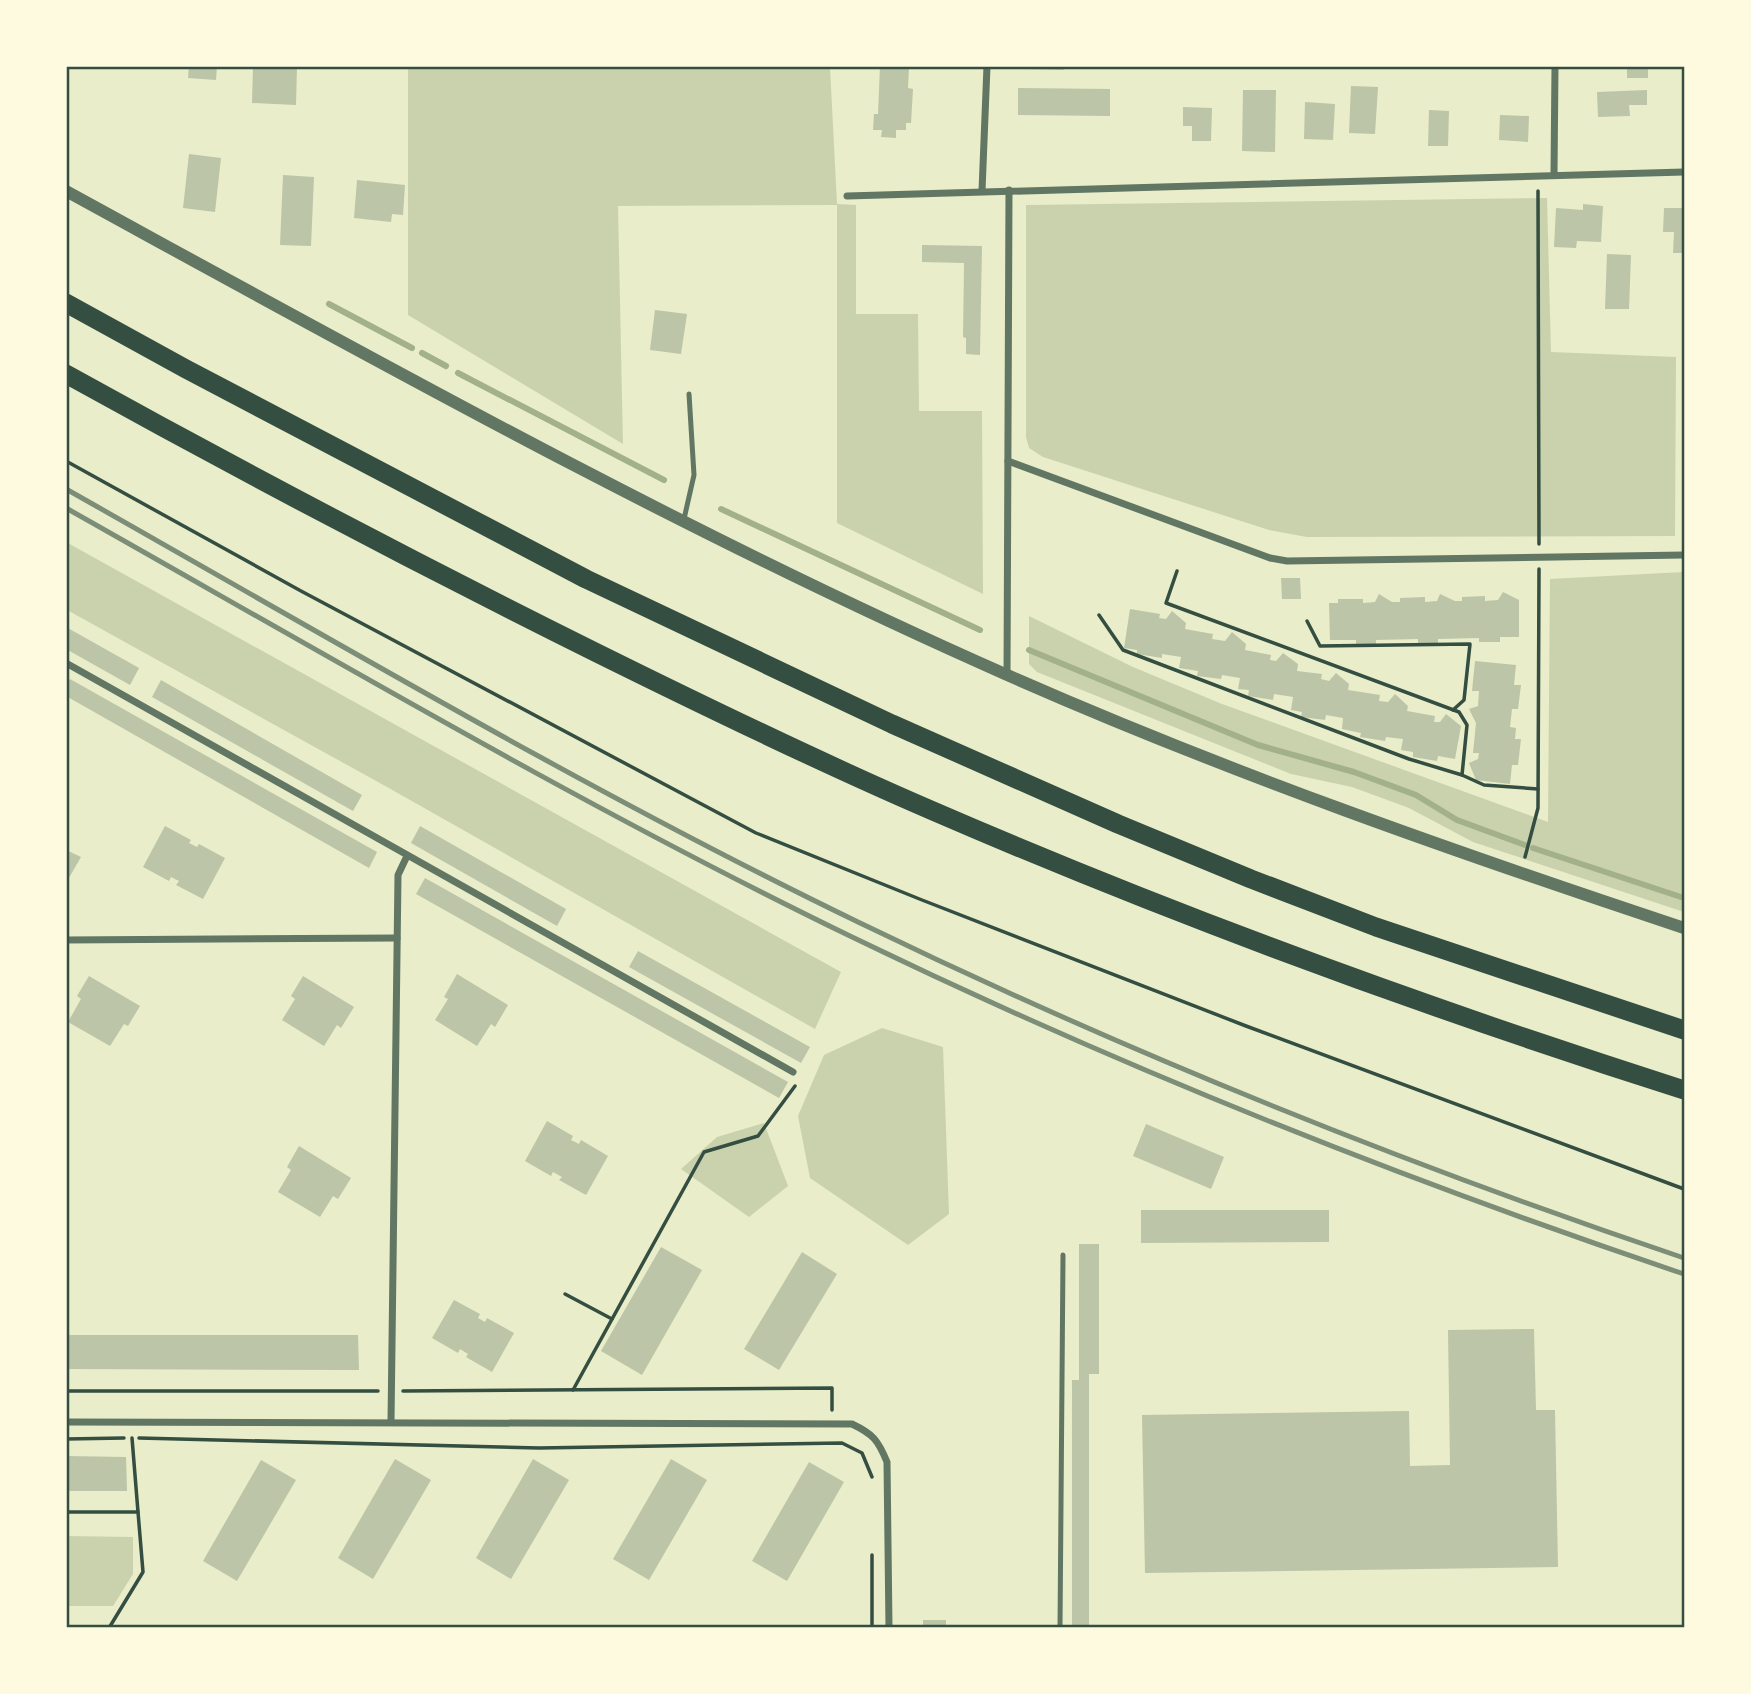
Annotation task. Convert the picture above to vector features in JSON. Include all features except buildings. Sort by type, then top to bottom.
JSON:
[{"type":"highway","points":[[66,303],[586,579],[892,724],[1251,879],[1389,931],[1685,1030]]},
{"type":"highway","points":[[66,374],[288,496],[483,596],[688,698],[933,812],[1230,932],[1389,990],[1685,1090]]},
{"type":"street","points":[[982,191],[987,66]]},
{"type":"street","points":[[1554,174],[1555,66]]},
{"type":"street","points":[[847,196],[1685,172]]},
{"type":"street","points":[[1007,675],[1009,190]]},
{"type":"street","points":[[66,191],[463,409],[789,574],[1007,675],[1326,804],[1520,874],[1685,928]]},
{"type":"street","points":[[1008,461],[1270,558],[1287,561],[1685,555]]},
{"type":"street","points":[[66,663],[793,1072]]},
{"type":"street","points":[[391,1422],[398,875],[407,856]]},
{"type":"street","points":[[66,940],[397,938]]},
{"type":"street","points":[[66,1422],[852,1424],[868,1432],[880,1444],[887,1462],[889,1628]]},
{"type":"lane","points":[[683,522],[694,475],[689,394]]},
{"type":"lane","points":[[1060,1628],[1063,1255]]},
{"type":"path","points":[[1520,874],[1537,821],[1538,789],[1538,175]]},
{"type":"path","points":[[66,461],[301,591],[756,833],[1246,1026],[1685,1189]]},
{"type":"path","points":[[1177,571],[1166,603],[1459,712],[1467,725],[1462,775]]},
{"type":"path","points":[[1099,615],[1123,650],[1132,654],[1484,785],[1538,789]]},
{"type":"path","points":[[1307,621],[1320,646],[1470,644],[1464,700],[1452,710]]},
{"type":"path","points":[[573,1390],[704,1152],[758,1136],[788,1099],[801,1076],[793,1072]]},
{"type":"path","points":[[565,1294],[612,1319]]},
{"type":"path","points":[[66,1391],[832,1388],[833,1423]]},
{"type":"path","points":[[66,1439],[132,1438],[539,1448],[842,1443],[862,1453],[872,1474],[872,1488]]},
{"type":"path","points":[[109,1628],[143,1572],[132,1438]]},
{"type":"path","points":[[66,1512],[138,1512]]},
{"type":"path","points":[[872,1544],[872,1628]]},
{"type":"green space","points":[[408,67],[830,67],[837,204],[856,205],[856,314],[918,314],[919,411],[982,411],[983,594],[837,523],[837,205],[618,206],[623,444],[408,315]]},
{"type":"green space","points":[[1547,198],[1551,352],[1676,357],[1675,536],[1307,537],[1269,530],[1043,457],[1029,448],[1026,437],[1026,205]]},
{"type":"green space","points":[[66,542],[841,972],[815,1029],[67,610]]},
{"type":"green space","points":[[1684,572],[1684,912],[1473,842],[1409,808],[1352,787],[1291,774],[1037,672],[1029,664],[1029,616],[1133,667],[1222,704],[1548,822],[1550,579]]},
{"type":"green space","points":[[882,1028],[943,1047],[949,1214],[908,1245],[810,1178],[798,1116],[824,1055]]},
{"type":"green space","points":[[764,1123],[788,1186],[749,1217],[681,1169],[717,1137]]},
{"type":"green space","points":[[67,1536],[133,1537],[133,1574],[113,1606],[67,1606]]},
{"type":"waterway","points":[[329,304],[412,348]]},
{"type":"waterway","points":[[422,353],[446,366]]},
{"type":"waterway","points":[[458,373],[664,480]]},
{"type":"waterway","points":[[721,509],[980,630]]},
{"type":"waterway","points":[[1029,650],[1258,745],[1354,772],[1416,795],[1457,820],[1525,845]]},
{"type":"waterway","points":[[1533,848],[1684,898]]},
{"type":"railway","points":[[66,489],[557,766],[858,922],[1060,1016],[1266,1103],[1474,1184],[1684,1258]]},
{"type":"railway","points":[[66,508],[552,782],[850,936],[1054,1031],[1261,1118],[1471,1199],[1684,1274]]}]
